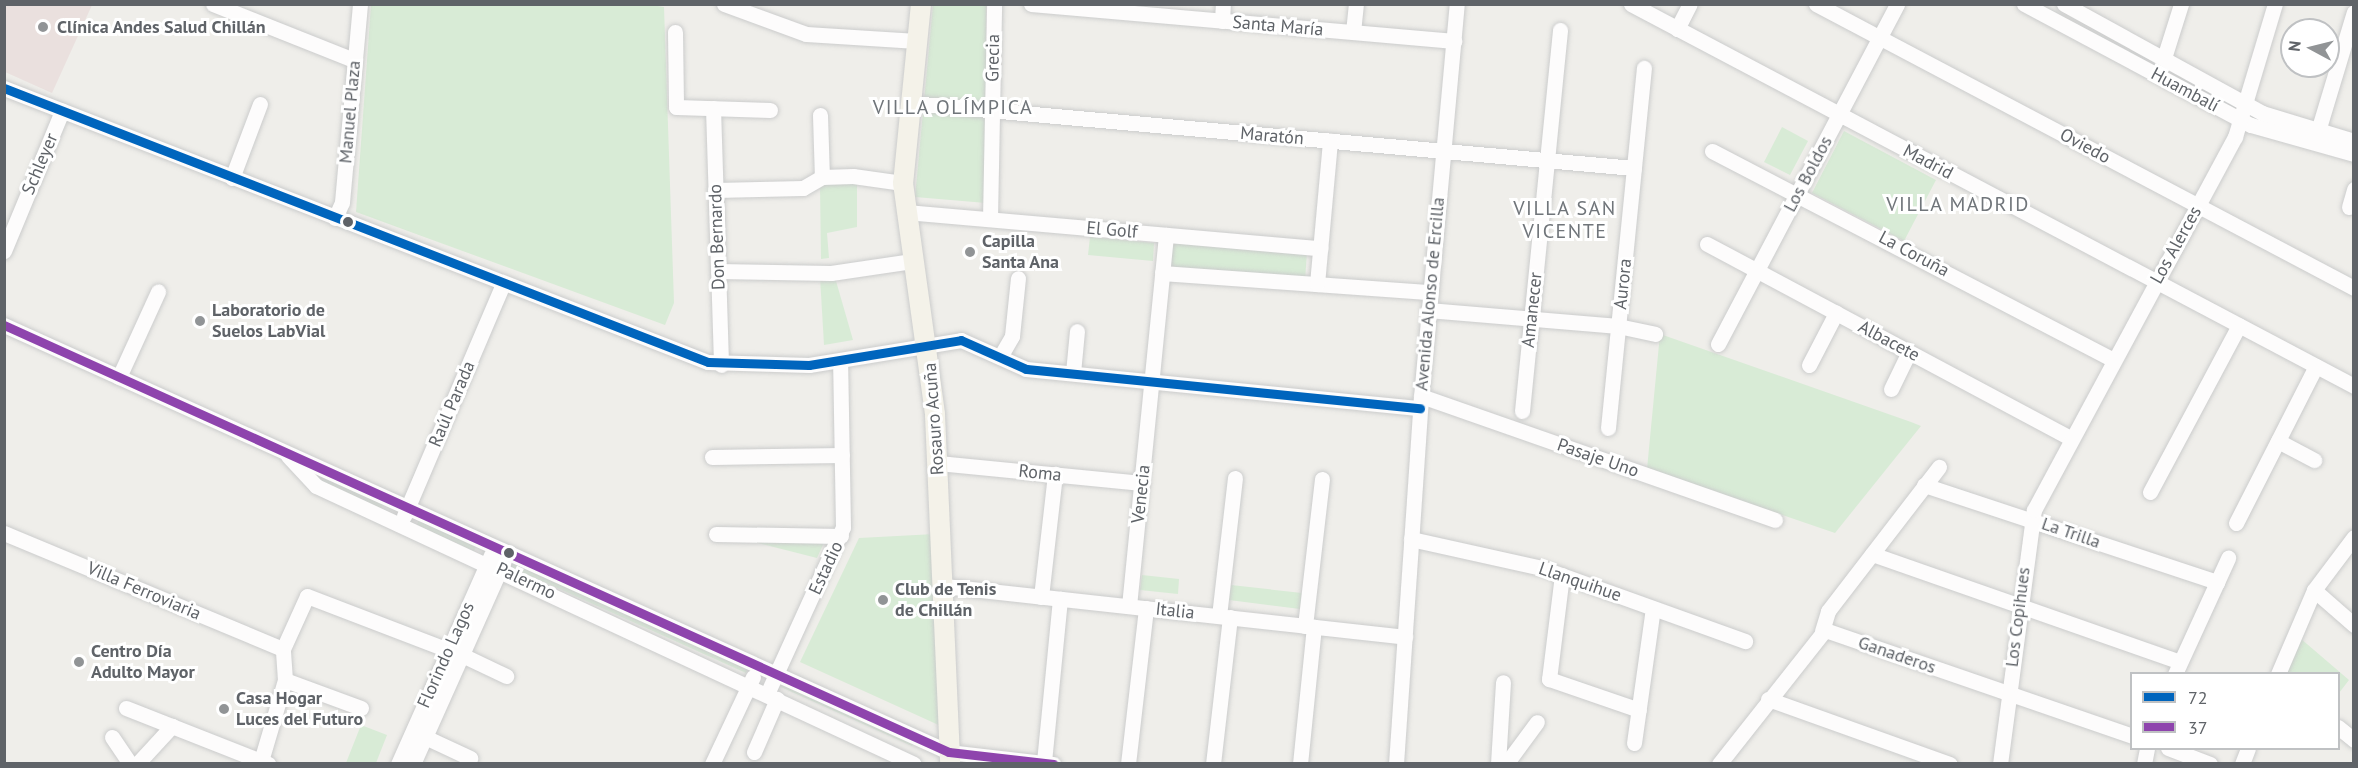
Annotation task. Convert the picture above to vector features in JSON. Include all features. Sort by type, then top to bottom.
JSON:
[{"type":"main road","name":"Rosauro Acuña","points":[[921,4],[903,183],[912,261],[928,343],[938,463],[945,586],[950,758]]},
{"type":"street","points":[[213,4],[235,8],[354,60]]},
{"type":"street","name":"Manuel Plaza","points":[[335,219],[342,202],[360,4]]},
{"type":"street","points":[[724,4],[806,34],[917,41]]},
{"type":"street","name":"Grecia","points":[[990,219],[994,4]]},
{"type":"street","name":"Santa María","points":[[1031,4],[1454,41]]},
{"type":"street","points":[[1222,21],[1223,4]]},
{"type":"street","points":[[1353,32],[1356,4]]},
{"type":"street","name":"Avenida Alonso de Ercilla","points":[[1396,764],[1420,402],[1457,4]]},
{"type":"street","name":"Madrid","points":[[1631,4],[2316,366],[2351,380]]},
{"type":"street","points":[[1677,29],[1690,4]]},
{"type":"street","name":"Oviedo","points":[[1816,4],[2354,288]]},
{"type":"street","name":"Los Boldos","points":[[1718,344],[1897,4]]},
{"type":"street","name":"Huambalí","points":[[2024,4],[2244,113],[2354,154]]},
{"type":"street","name":"Huambalí","points":[[2064,4],[2088,11],[2164,58],[2244,113],[2354,141]]},
{"type":"street","points":[[2164,58],[2181,4]]},
{"type":"street","name":"Los Alerces","points":[[2051,475],[2197,206],[2244,113],[2276,4]]},
{"type":"street","points":[[2318,131],[2354,12]]},
{"type":"street","name":"Amanecer","points":[[1522,411],[1560,30]]},
{"type":"street","points":[[675,32],[676,107],[770,110]]},
{"type":"street","name":"Aurora","points":[[1608,428],[1644,68]]},
{"type":"street","points":[[4,88],[503,284],[721,365]]},
{"type":"street","name":"Maratón","points":[[910,103],[1634,168]]},
{"type":"street","points":[[232,178],[260,104]]},
{"type":"street","name":"Don Bernardo","points":[[713,108],[721,365]]},
{"type":"street","name":"Schleyer","points":[[4,251],[62,111]]},
{"type":"street","points":[[820,115],[822,177]]},
{"type":"street","points":[[1317,284],[1330,141]]},
{"type":"street","name":"La Coruña","points":[[1712,151],[2114,360]]},
{"type":"street","points":[[715,190],[803,188],[822,177],[903,183]]},
{"type":"street","points":[[2349,207],[2354,189]]},
{"type":"street","name":"El Golf","points":[[905,212],[1320,248]]},
{"type":"street","name":"Venecia","points":[[1129,606],[1166,235]]},
{"type":"street","name":"Albacete","points":[[1707,244],[2071,438]]},
{"type":"street","points":[[718,271],[831,273],[912,261]]},
{"type":"street","points":[[1162,273],[1430,292]]},
{"type":"street","points":[[999,357],[1012,336],[1018,278]]},
{"type":"street","name":"Raúl Parada","points":[[400,525],[503,284]]},
{"type":"street","points":[[119,377],[159,292]]},
{"type":"street","points":[[1428,310],[1618,326],[1655,334]]},
{"type":"street","points":[[1809,365],[1836,313]]},
{"type":"street","name":"Palermo","points":[[4,325],[777,674],[950,758],[1048,763]]},
{"type":"street","points":[[2150,492],[2238,325]]},
{"type":"street","points":[[1073,374],[1077,331]]},
{"type":"street","name":"Pasaje Uno","points":[[721,365],[840,361],[928,343],[967,341],[1026,369],[1420,402],[1775,520]]},
{"type":"street","points":[[1891,389],[1909,352]]},
{"type":"street","name":"Estadio","points":[[772,696],[777,674],[841,536],[840,361]]},
{"type":"street","points":[[2236,523],[2316,366]]},
{"type":"street","points":[[2278,441],[2314,460]]},
{"type":"street","name":"Palermo","points":[[284,451],[316,486],[494,566],[914,764]]},
{"type":"street","points":[[712,457],[842,455]]},
{"type":"street","name":"Roma","points":[[938,463],[1142,483]]},
{"type":"street","points":[[1719,764],[1822,631],[1828,611],[1939,466]]},
{"type":"street","points":[[1041,597],[1055,474]]},
{"type":"street","name":"Los Copihues","points":[[2000,764],[2031,520],[2051,475]]},
{"type":"street","points":[[1213,764],[1235,478]]},
{"type":"street","points":[[1300,764],[1322,479]]},
{"type":"street","name":"La Trilla","points":[[1924,485],[2217,582]]},
{"type":"street","name":"Villa Ferroviaria","points":[[4,533],[283,649]]},
{"type":"street","points":[[716,534],[841,536]]},
{"type":"street","points":[[2279,672],[2314,590],[2354,537]]},
{"type":"street","name":"Llanquihue","points":[[1411,539],[1562,575],[1745,641]]},
{"type":"street","name":"Florindo Lagos","points":[[398,764],[455,653],[501,549]]},
{"type":"street","points":[[1872,554],[2019,606],[2177,668],[2228,558]]},
{"type":"street","points":[[1562,575],[1549,679],[1639,710]]},
{"type":"street","name":"Italia","points":[[945,586],[1405,637]]},
{"type":"street","points":[[2314,590],[2354,625]]},
{"type":"street","points":[[126,708],[265,762],[285,680],[283,649],[302,602],[317,595],[506,676]]},
{"type":"street","points":[[1048,763],[1060,599]]},
{"type":"street","points":[[1128,764],[1146,608]]},
{"type":"street","points":[[1634,743],[1653,608]]},
{"type":"street","name":"Ganaderos","points":[[1822,631],[2130,735]]},
{"type":"street","name":"Florindo Lagos","points":[[413,764],[455,653]]},
{"type":"street","points":[[712,764],[758,666]]},
{"type":"street","points":[[285,680],[361,708]]},
{"type":"street","points":[[1498,764],[1503,682]]},
{"type":"street","points":[[754,752],[772,696]]},
{"type":"street","points":[[1768,699],[1950,764]]},
{"type":"street","points":[[1506,764],[1537,722]]},
{"type":"street","points":[[137,764],[172,726]]},
{"type":"street","points":[[2340,729],[2354,740]]},
{"type":"street","points":[[112,737],[130,764]]},
{"type":"street","points":[[425,737],[470,758]]},
{"type":"street","points":[[2173,750],[2210,764]]},
{"type":"street","points":[[2241,764],[2247,750]]},
{"type":"shaded area","name":"Clínica Andes Salud Chillán","points":[[5,4],[92,5],[52,93],[5,72]]},
{"type":"green space","points":[[645,4],[664,7],[674,303],[665,325],[356,212],[371,5]]},
{"type":"green space","points":[[933,5],[986,5],[986,203],[915,197]]},
{"type":"green space","points":[[1782,127],[1808,141],[1790,175],[1764,162]]},
{"type":"green space","points":[[1844,131],[1936,180],[1904,241],[1812,193]]},
{"type":"green space","points":[[857,182],[857,227],[827,233],[829,258],[821,259],[820,185]]},
{"type":"green space","points":[[1090,237],[1154,243],[1153,261],[1088,255]]},
{"type":"green space","points":[[1172,239],[1307,252],[1305,281],[1169,268]]},
{"type":"green space","points":[[834,274],[853,340],[824,345],[820,277]]},
{"type":"green space","points":[[1660,334],[1921,426],[1835,533],[1647,469]]},
{"type":"green space","points":[[323,470],[386,498],[381,509],[318,480]]},
{"type":"green space","points":[[421,515],[479,541],[474,551],[417,525]]},
{"type":"green space","name":"Club de Tenis de Chillán","points":[[935,534],[943,727],[800,662],[859,538]]},
{"type":"green space","points":[[734,537],[826,538],[817,558]]},
{"type":"green space","points":[[515,557],[750,664],[746,673],[511,567]]},
{"type":"green space","points":[[1142,575],[1179,579],[1178,594],[1140,590]]},
{"type":"green space","points":[[1231,585],[1302,593],[1300,609],[1229,600]]},
{"type":"green space","points":[[2300,638],[2340,672],[2287,672]]},
{"type":"green space","points":[[2340,672],[2349,680],[2340,692]]},
{"type":"green space","points":[[785,678],[917,737],[912,746],[781,687]]},
{"type":"green space","points":[[361,725],[387,735],[376,763],[346,763]]},
{"type":"transit line","name":"72","points":[[4,88],[708,362],[809,365],[961,340],[1026,369],[1420,408]]},
{"type":"transit line","name":"37","points":[[4,325],[949,752],[1053,764]]},
{"type":"place","name":"Clínica Andes Salud Chillán","points":[[43,27]]},
{"type":"place","name":"Capilla Santa Ana","points":[[970,252]]},
{"type":"place","name":"Laboratorio de Suelos LabVial","points":[[200,321]]},
{"type":"place","name":"Club de Tenis de Chillán","points":[[883,600]]},
{"type":"place","name":"Centro Día Adulto Mayor","points":[[79,662]]},
{"type":"place","name":"Casa Hogar Luces del Futuro","points":[[224,709]]},
{"type":"district","name":"VILLA OLÍMPICA","points":[[953,107]]},
{"type":"district","name":"VILLA MADRID","points":[[1958,204]]},
{"type":"district","name":"VILLA SAN VICENTE","points":[[1565,220]]}]
